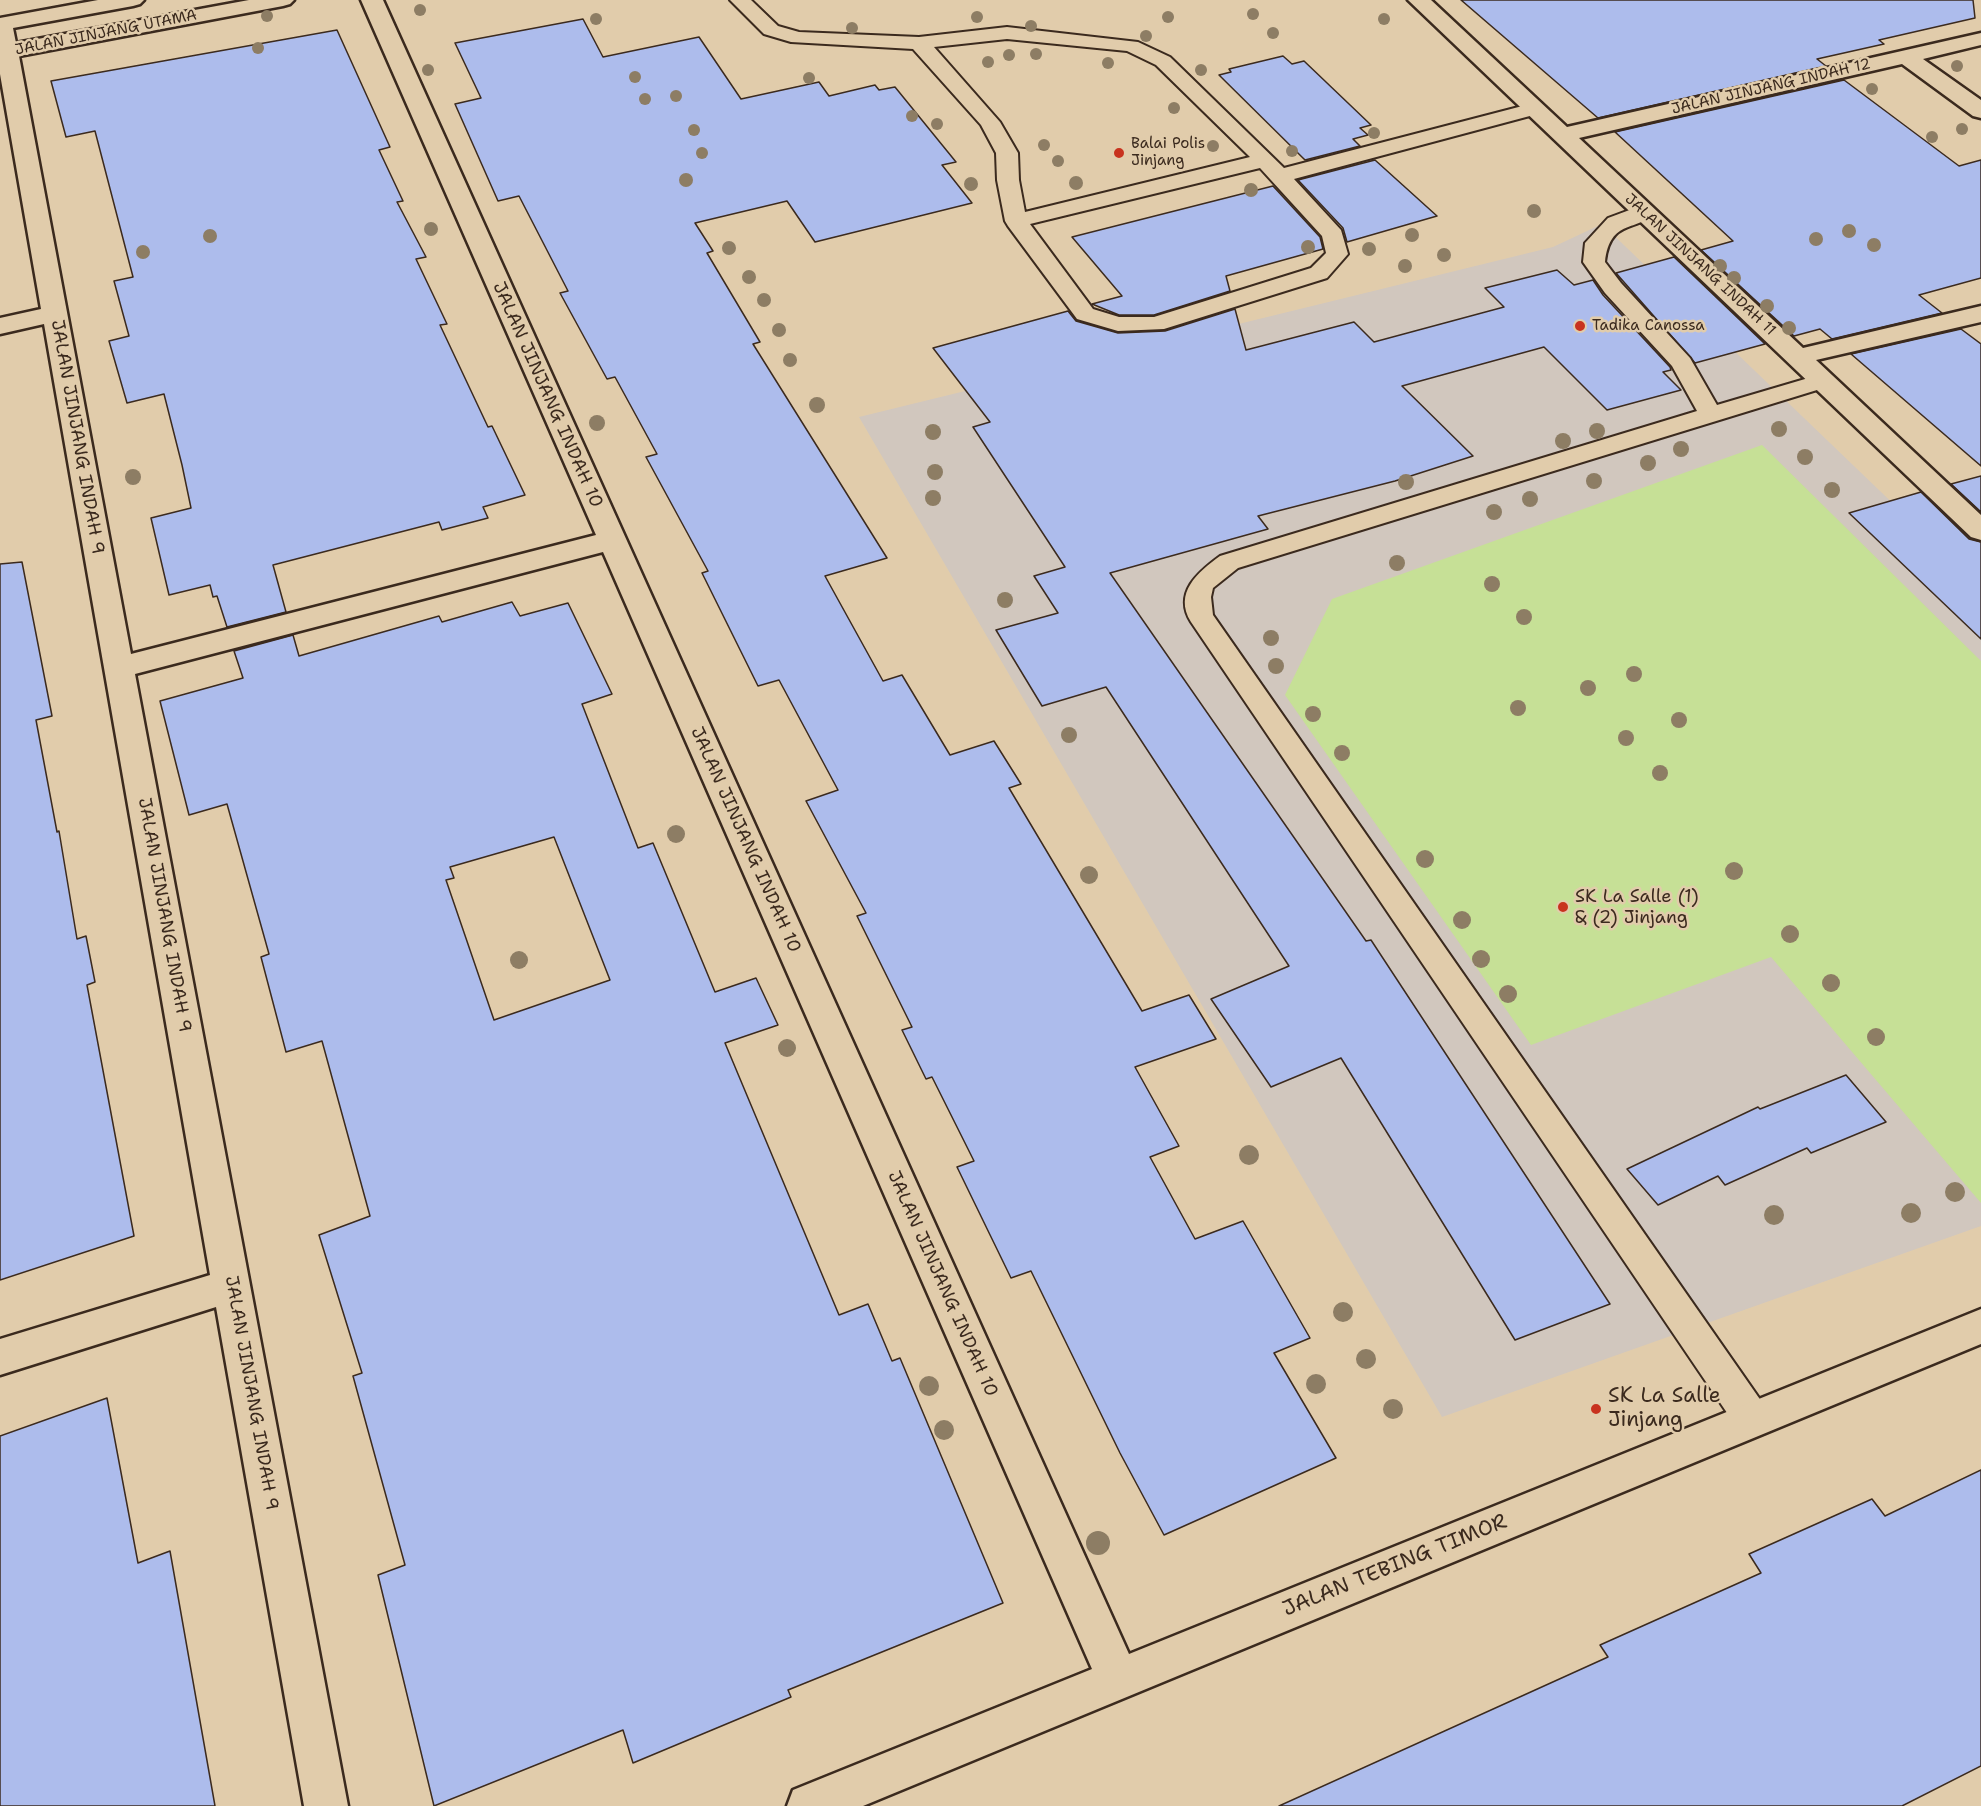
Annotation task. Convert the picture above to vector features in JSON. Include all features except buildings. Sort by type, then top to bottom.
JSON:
[{"type":"street","name":"JALAN JINJANG UTAMA","points":[[2,38],[133,0]]},
{"type":"street","name":"JALAN JINJANG UTAMA","points":[[2,38],[283,0]]},
{"type":"street","name":"JALAN JINJANG INDAH 10","points":[[372,0],[1118,1679]]},
{"type":"street","name":"JALAN JINJANG INDAH 11","points":[[1419,0],[1981,531]]},
{"type":"street","name":"JALAN JINJANG INDAH 9","points":[[2,38],[55,314],[326,1806]]},
{"type":"street","name":"JALAN JINJANG INDAH 12","points":[[1562,135],[1981,39]]},
{"type":"street","points":[[1905,56],[1981,111]]},
{"type":"street","points":[[0,326],[55,314]]},
{"type":"street","points":[[1797,357],[1981,314]]},
{"type":"street","points":[[119,668],[612,540]]},
{"type":"street","points":[[0,1357],[231,1285]]},
{"type":"street","name":"JALAN TEBING TIMOR","points":[[809,1806],[1981,1326]]},
{"type":"lane","points":[[740,0],[771,30],[798,38],[919,43],[1007,33],[1131,46],[1163,61],[1265,160],[1334,235],[1337,254],[1319,273],[1156,324],[1118,324],[1085,314],[1016,221],[1008,180],[1006,153],[990,122],[919,43]]},
{"type":"lane","points":[[1280,176],[1534,108]]},
{"type":"lane","points":[[1016,221],[1265,160]]},
{"type":"lane","points":[[1643,212],[1616,223],[1596,243],[1594,262],[1613,288],[1682,363],[1711,415]]},
{"type":"lane","points":[[1753,1419],[1200,616],[1196,598],[1204,580],[1229,562],[1822,381]]},
{"type":"shaded area","name":"SK La Salle (1) & (2) Jinjang","points":[[1602,224],[1981,588],[1981,1226],[1442,1417],[859,417],[1553,247]]},
{"type":"green space","points":[[1762,445],[1981,661],[1981,1203],[1771,957],[1531,1045],[1285,695],[1332,599]]},
{"type":"place","name":"Balai Polis Jinjang","points":[[1119,153]]},
{"type":"place","name":"Tadika Canossa","points":[[1580,326]]},
{"type":"place","name":"SK La Salle (1) & (2) Jinjang","points":[[1563,907]]},
{"type":"place","name":"SK La Salle Jinjang","points":[[1596,1409]]}]
